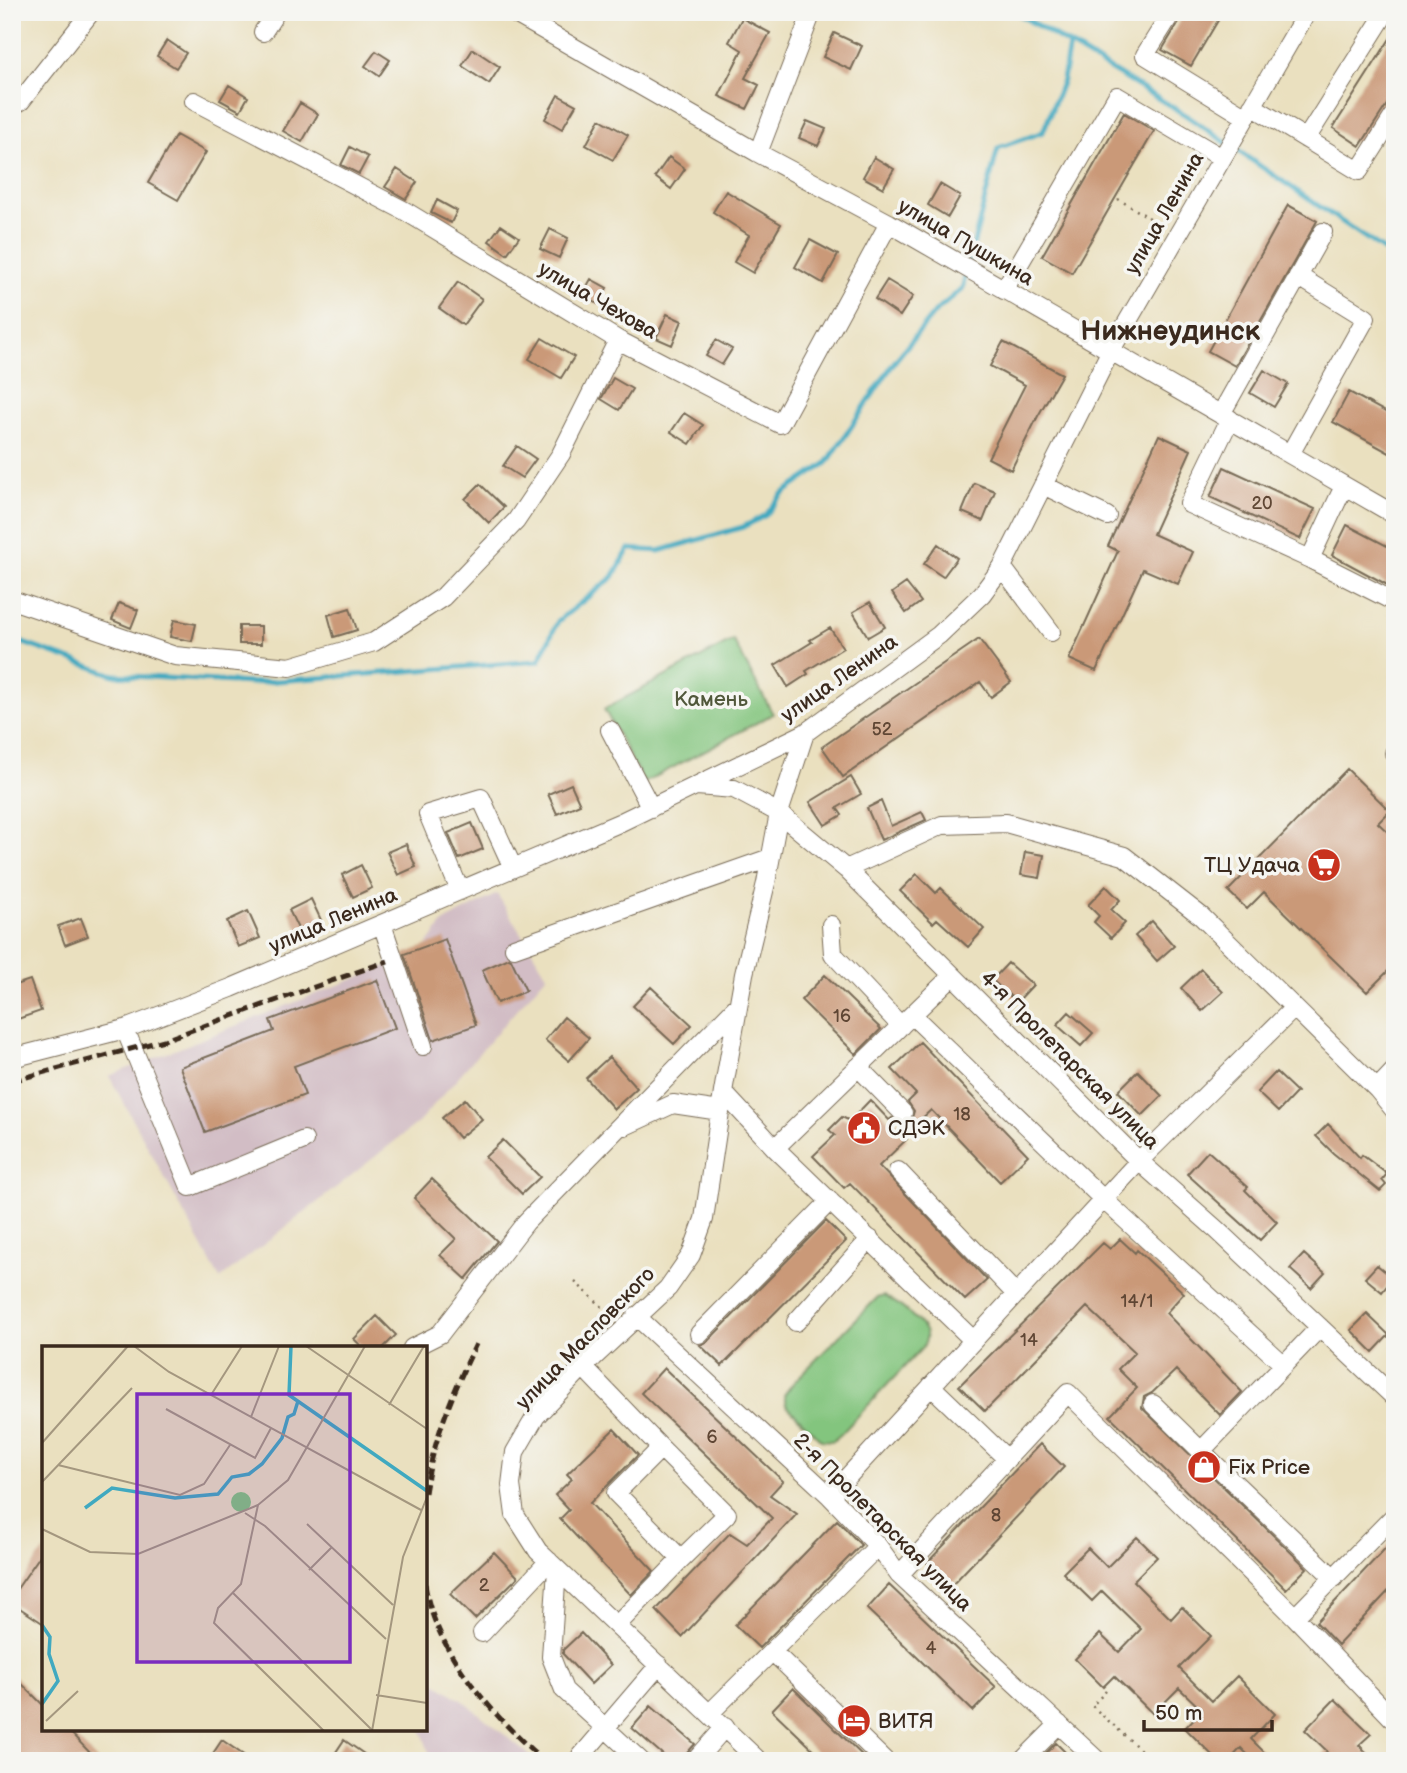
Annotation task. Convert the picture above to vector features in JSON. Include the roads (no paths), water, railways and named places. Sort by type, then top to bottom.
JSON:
[{"type":"street","points":[[12,106],[21,101],[91,12]]},
{"type":"street","points":[[263,32],[276,12]]},
{"type":"street","name":"улица Пушкина","points":[[512,12],[758,153],[889,223],[1395,515]]},
{"type":"street","points":[[758,153],[812,12]]},
{"type":"street","points":[[1171,12],[1145,55],[1249,112],[1306,139],[1359,172],[1395,114]]},
{"type":"street","name":"улица Ленина","points":[[12,1058],[125,1029],[231,988],[651,808],[805,733],[939,635],[982,594],[1002,567],[1111,350],[1307,12]]},
{"type":"street","points":[[1306,139],[1386,12]]},
{"type":"street","points":[[1004,290],[1117,96],[1222,158]]},
{"type":"street","name":"улица Чехова","points":[[194,101],[405,211],[618,340],[780,424],[889,223]]},
{"type":"street","points":[[1323,232],[1226,417],[1189,504],[1310,559],[1395,603]]},
{"type":"street","points":[[1290,454],[1366,318],[1298,276]]},
{"type":"street","points":[[12,600],[175,656],[290,667],[374,642],[443,597],[516,521],[561,454],[618,340]]},
{"type":"street","points":[[1043,485],[1107,516]]},
{"type":"street","points":[[1310,559],[1344,486]]},
{"type":"street","points":[[1002,567],[1051,632]]},
{"type":"street","points":[[611,730],[651,808]]},
{"type":"street","name":"улица Масловского","points":[[759,1761],[538,1551],[515,1515],[511,1485],[515,1452],[536,1416],[583,1367],[668,1288],[691,1255],[704,1219],[738,1004],[779,813],[805,733]]},
{"type":"street","name":"4-я Пролетарская улица","points":[[696,786],[734,789],[779,813],[846,869],[1139,1161],[1217,1230],[1395,1398]]},
{"type":"street","points":[[460,891],[428,814],[481,798],[513,868]]},
{"type":"street","points":[[846,869],[942,825],[1006,823],[1124,856],[1200,916],[1377,1088],[1395,1111]]},
{"type":"street","points":[[514,948],[770,858]]},
{"type":"street","points":[[382,924],[423,1046]]},
{"type":"street","points":[[831,925],[833,954],[1284,1366]]},
{"type":"street","points":[[775,1148],[953,976]]},
{"type":"street","points":[[416,1346],[440,1334],[526,1223],[738,1004]]},
{"type":"street","points":[[830,1496],[1139,1161],[1294,1008]]},
{"type":"street","points":[[125,1029],[190,1187],[304,1140]]},
{"type":"street","points":[[858,1067],[903,1113]]},
{"type":"street","points":[[1377,1088],[1395,1070]]},
{"type":"street","points":[[723,1092],[775,1148],[973,1340]]},
{"type":"street","points":[[615,1131],[673,1104],[720,1111]]},
{"type":"street","points":[[898,1171],[1015,1293]]},
{"type":"street","points":[[699,1334],[830,1201]]},
{"type":"street","points":[[796,1322],[870,1239]]},
{"type":"street","name":"2-я Пролетарская улица","points":[[636,1317],[830,1496],[878,1546],[899,1575],[1098,1761]]},
{"type":"street","points":[[1201,1451],[1320,1327]]},
{"type":"street","points":[[583,1367],[726,1514],[617,1625]]},
{"type":"street","points":[[931,1386],[1006,1458]]},
{"type":"street","points":[[899,1575],[1068,1393],[1391,1709]]},
{"type":"street","points":[[1153,1404],[1334,1578]]},
{"type":"street","points":[[661,1448],[616,1493],[681,1559]]},
{"type":"street","points":[[1295,1618],[1395,1515]]},
{"type":"street","points":[[710,1713],[878,1546]]},
{"type":"street","points":[[482,1633],[553,1565]]},
{"type":"street","points":[[553,1565],[551,1657],[565,1690],[641,1761]]},
{"type":"street","points":[[772,1651],[885,1761]]},
{"type":"street","points":[[577,1761],[659,1665]]},
{"type":"street","points":[[1022,1761],[1059,1724]]},
{"type":"street","points":[[695,1761],[725,1727]]},
{"type":"waterway","points":[[1015,12],[1184,114],[1395,258]]},
{"type":"waterway","points":[[12,639],[114,675],[251,683],[539,661],[558,621],[613,577],[629,549],[659,551],[743,527],[766,515],[782,494],[827,463],[895,361],[936,311],[962,289],[998,148],[1043,132],[1063,80],[1069,45]]},
{"type":"railway","points":[[12,1081],[164,1040],[388,961]]},
{"type":"railway","points":[[427,1483],[445,1417],[476,1344]]},
{"type":"railway","points":[[427,1592],[440,1634],[470,1682],[506,1725],[544,1761]]},
{"type":"place","name":"ТЦ Удача","points":[[1324,865]]},
{"type":"place","name":"СДЭК","points":[[864,1128]]},
{"type":"place","name":"Fix Price","points":[[1204,1467]]},
{"type":"place","name":"ВИТЯ","points":[[854,1721]]},
{"type":"district","name":"Нижнеудинск","points":[[1170,330]]},
{"type":"park label","name":"Камень","points":[[711,699]]}]
